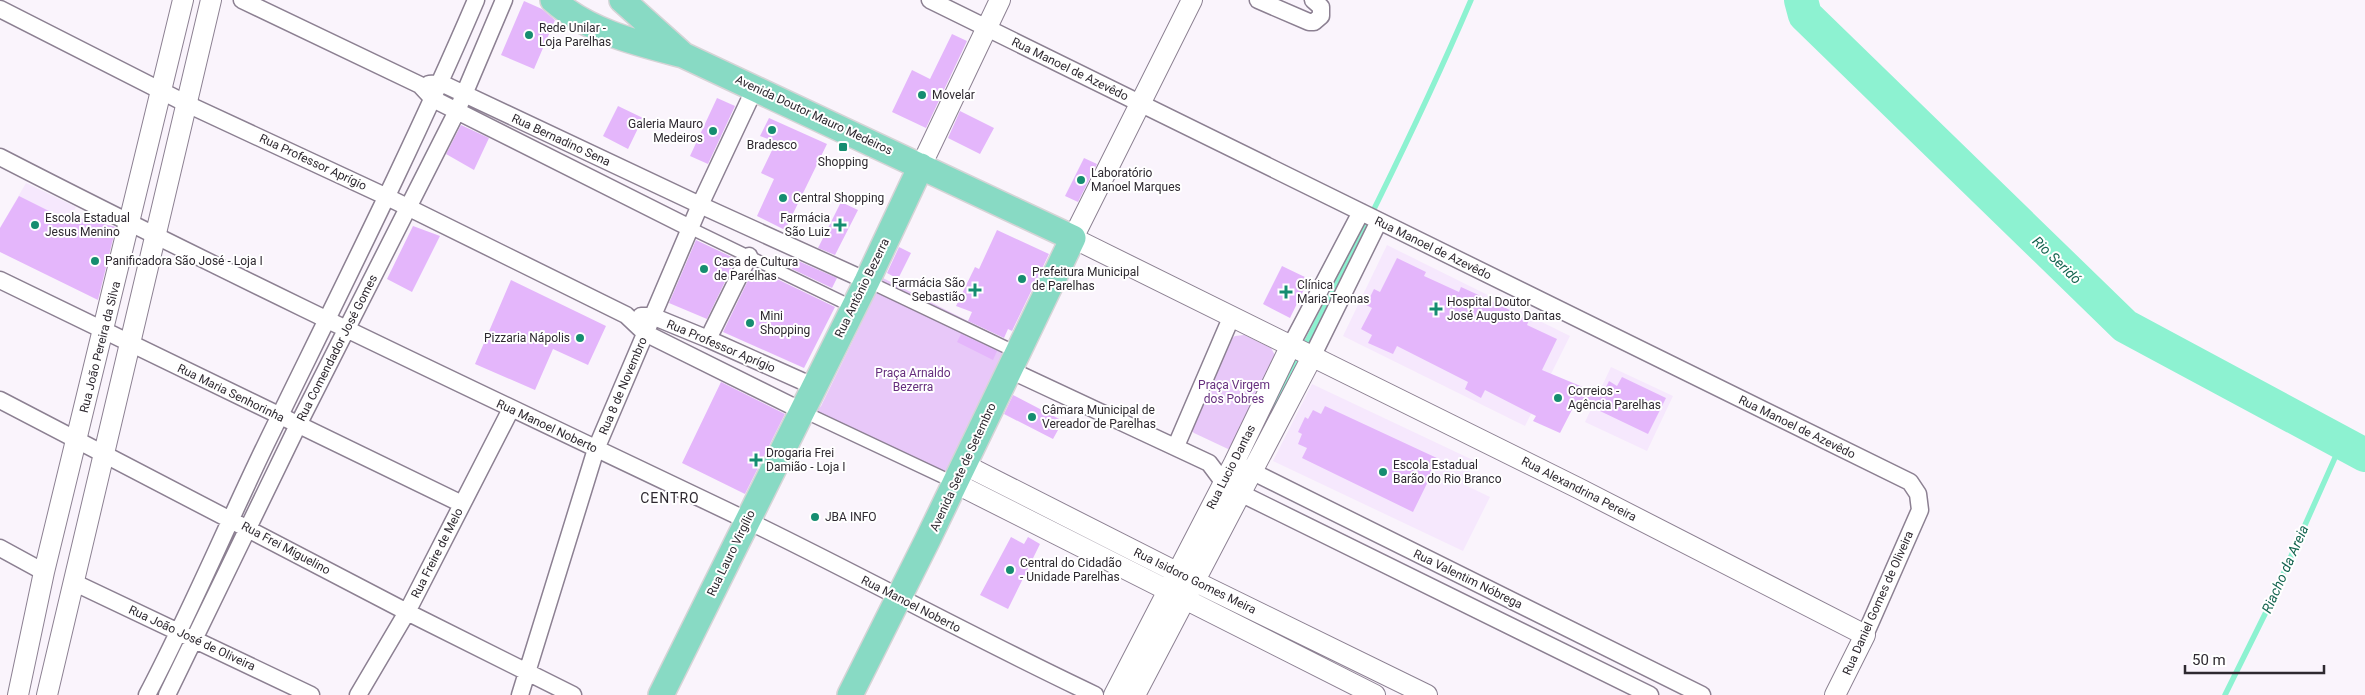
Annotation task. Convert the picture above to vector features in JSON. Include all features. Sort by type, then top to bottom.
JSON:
[{"type":"main road","name":"Avenida Doutor Mauro Medeiros","points":[[553,0],[572,14],[604,31],[628,41],[683,55],[1073,238]]},
{"type":"main road","points":[[622,0],[683,55]]},
{"type":"main road","name":"Rua Antônio Bezerra","points":[[802,410],[854,307],[920,166]]},
{"type":"main road","name":"Avenida Sete de Setembro","points":[[850,695],[960,474],[1073,238]]},
{"type":"main road","name":"Rua Lauro Virgílio","points":[[661,695],[802,410]]},
{"type":"street","name":"Rua João Pereira da Silva","points":[[18,695],[44,572],[78,439],[160,89],[183,0]]},
{"type":"street","points":[[47,695],[211,0]]},
{"type":"street","name":"Rua Bernadino Sena","points":[[242,0],[420,85],[433,99],[690,228]]},
{"type":"street","name":"Rua Comendador José Gomes","points":[[147,695],[179,632],[230,518],[433,99],[476,0]]},
{"type":"street","name":"Rua Comendador José Gomes","points":[[167,695],[298,425],[457,111],[504,0]]},
{"type":"street","name":"Rua Manoel de Azevêdo","points":[[930,0],[1854,456],[1899,476],[1915,488],[1920,502],[1920,510]]},
{"type":"street","points":[[920,166],[1000,0]]},
{"type":"street","points":[[1073,238],[1192,0]]},
{"type":"street","points":[[1258,0],[1309,22],[1314,22],[1321,16],[1321,7],[1313,0]]},
{"type":"street","name":"Rua Professor Aprígio","points":[[0,9],[187,104],[408,207],[626,315],[645,333],[802,410]]},
{"type":"street","points":[[420,85],[440,83]]},
{"type":"street","name":"Rua Bernadino Sena","points":[[440,83],[866,282]]},
{"type":"street","name":"Rua 8 de Novembro","points":[[520,695],[596,449],[700,205],[755,88]]},
{"type":"street","name":"Rua Manoel Noberto","points":[[0,158],[155,237],[747,521],[999,650],[1094,695]]},
{"type":"street","name":"Rua Lucio Dantas","points":[[1243,468],[1290,346],[1361,212]]},
{"type":"street","points":[[854,307],[690,228],[708,215],[723,216],[866,282],[1014,362],[1209,463],[1243,468]]},
{"type":"street","name":"Rua Lucio Dantas","points":[[1114,695],[1177,573],[1232,488],[1312,357],[1379,221]]},
{"type":"street","name":"Rua Alexandrina Pereira","points":[[1073,238],[1231,318],[1578,488],[1866,635]]},
{"type":"street","points":[[708,339],[749,256]]},
{"type":"street","name":"Rua Maria Senhorinha","points":[[0,280],[462,504]]},
{"type":"street","name":"Rua Professor Aprígio","points":[[626,315],[652,316],[813,386]]},
{"type":"street","points":[[1176,446],[1231,318]]},
{"type":"street","name":"Rua Frei Miguelino","points":[[0,400],[104,452],[407,612],[573,695]]},
{"type":"street","name":"Rua Freire de Melo","points":[[358,695],[407,612],[511,409]]},
{"type":"street","points":[[802,410],[960,474]]},
{"type":"street","points":[[1209,463],[1232,488]]},
{"type":"street","name":"Rua Valentim Nóbrega","points":[[1243,468],[1702,695]]},
{"type":"street","name":"Rua Isidoro Gomes Meira","points":[[960,474],[1177,573],[1192,591],[1375,695]]},
{"type":"street","name":"Rua Isidoro Gomes Meira","points":[[960,474],[1168,591],[1192,591],[1387,675],[1427,695]]},
{"type":"street","name":"Rua Lucio Dantas","points":[[1135,695],[1192,591],[1232,488]]},
{"type":"street","name":"Rua Valentim Nóbrega","points":[[1232,488],[1650,695]]},
{"type":"street","name":"Rua Daniel Gomes de Oliveira","points":[[1836,695],[1866,635],[1920,510]]},
{"type":"street","points":[[0,548],[44,572]]},
{"type":"street","name":"Rua João José de Oliveira","points":[[73,582],[311,695]]},
{"type":"street","points":[[1375,695],[1387,675]]},
{"type":"shaded area","points":[[26,183],[76,207],[69,221],[0,228]]},
{"type":"shaded area","name":"Hospital Doutor José Augusto Dantas","points":[[1387,245],[1570,336],[1525,426],[1343,336]]},
{"type":"shaded area","points":[[1611,367],[1673,396],[1647,451],[1585,422]]},
{"type":"shaded area","name":"Escola Estadual Barão do Rio Branco","points":[[1312,384],[1475,461],[1463,484],[1490,497],[1463,551],[1273,461]]},
{"type":"green space","name":"Praça Arnaldo Bezerra","points":[[877,275],[1017,346],[951,486],[809,418],[821,406],[876,293]]},
{"type":"green space","name":"Praça Virgem dos Pobres","points":[[1244,335],[1271,348],[1277,359],[1234,448],[1228,449],[1191,430],[1230,340],[1235,336]]},
{"type":"building","name":"Rede Unilar - Loja Parelhas","points":[[524,1],[542,9],[555,20],[534,69],[501,55]]},
{"type":"building","name":"Movelar","points":[[952,34],[967,41],[926,128],[892,112],[912,70],[930,79]]},
{"type":"building","name":"Galeria Mauro Medeiros","points":[[717,98],[735,106],[708,164],[690,156]]},
{"type":"building","points":[[618,106],[643,118],[628,149],[603,136]]},
{"type":"building","points":[[960,111],[994,128],[980,154],[948,138]]},
{"type":"building","name":"Central Shopping","points":[[769,118],[827,144],[785,230],[757,216],[774,179],[761,173],[776,142],[760,136]]},
{"type":"building","points":[[461,125],[489,138],[474,170],[446,154]]},
{"type":"building","name":"Laboratório Manoel Marques","points":[[1084,158],[1097,164],[1078,202],[1065,196]]},
{"type":"building","points":[[19,196],[69,221],[72,216],[116,227],[98,300],[0,252],[0,228]]},
{"type":"building","name":"Farmácia São Luiz","points":[[841,202],[858,210],[835,255],[818,248]]},
{"type":"building","points":[[413,226],[440,236],[412,292],[387,279]]},
{"type":"building","name":"Prefeitura Municipal de Parelhas","points":[[997,230],[1049,254],[1012,331],[1008,329],[1004,338],[968,321],[972,312],[956,306],[975,267],[979,269]]},
{"type":"building","name":"Casa de Cultura de Parelhas","points":[[696,240],[736,259],[707,319],[669,303]]},
{"type":"building","points":[[899,247],[911,253],[898,279],[887,273]]},
{"type":"building","name":"Hospital Doutor José Augusto Dantas","points":[[1397,258],[1426,272],[1424,276],[1459,292],[1461,287],[1496,303],[1529,320],[1527,325],[1557,339],[1542,370],[1602,395],[1609,381],[1617,386],[1622,377],[1666,398],[1648,434],[1577,400],[1560,433],[1533,421],[1536,416],[1485,390],[1481,398],[1465,389],[1468,382],[1397,346],[1393,354],[1368,343],[1372,335],[1361,329],[1372,308],[1366,305],[1374,289],[1380,292]]},
{"type":"building","points":[[796,260],[837,278],[832,288],[792,269]]},
{"type":"building","name":"Clínica Maria Teonas","points":[[1282,266],[1309,279],[1290,318],[1263,304]]},
{"type":"building","name":"Mini Shopping","points":[[754,268],[835,307],[804,368],[723,332]]},
{"type":"building","points":[[511,280],[606,326],[588,365],[553,349],[535,390],[475,364]]},
{"type":"building","points":[[961,334],[997,351],[993,360],[957,342]]},
{"type":"building","points":[[721,382],[785,414],[745,494],[682,463]]},
{"type":"building","name":"Câmara Municipal de Vereador de Parelhas","points":[[1013,395],[1063,421],[1053,439],[1004,414]]},
{"type":"building","points":[[1325,406],[1439,459],[1413,512],[1302,458],[1307,448],[1298,444],[1302,434],[1298,432],[1305,417],[1308,419],[1313,410],[1321,414]]},
{"type":"building","name":"Central do Cidadão - Unidade Parelhas","points":[[1011,537],[1024,544],[1028,537],[1040,544],[1008,609],[980,595]]},
{"type":"waterway","points":[[1246,460],[1334,289],[1419,117],[1471,0]]},
{"type":"waterway","name":"Rio Seridó","points":[[1801,0],[1805,15],[2125,326],[2365,455]]},
{"type":"waterway","name":"Riacho da Areia","points":[[2225,695],[2268,608],[2342,442]]},
{"type":"place","name":"Rede Unilar - Loja Parelhas","points":[[529,35]]},
{"type":"place","name":"Movelar","points":[[922,95]]},
{"type":"place","name":"Bradesco","points":[[772,130]]},
{"type":"place","name":"Galeria Mauro Medeiros","points":[[713,131]]},
{"type":"place","name":"Shopping","points":[[843,147]]},
{"type":"place","name":"Laboratório Manoel Marques","points":[[1081,180]]},
{"type":"place","name":"Central Shopping","points":[[783,198]]},
{"type":"place","name":"Escola Estadual Jesus Menino","points":[[35,225]]},
{"type":"place","name":"Farmácia São Luiz","points":[[840,225]]},
{"type":"place","name":"Panificadora São José - Loja I","points":[[95,261]]},
{"type":"place","name":"Casa de Cultura de Parelhas","points":[[704,269]]},
{"type":"place","name":"Prefeitura Municipal de Parelhas","points":[[1022,279]]},
{"type":"place","name":"Farmácia São Sebastião","points":[[975,290]]},
{"type":"place","name":"Clínica Maria Teonas","points":[[1286,292]]},
{"type":"place","name":"Hospital Doutor José Augusto Dantas","points":[[1436,309]]},
{"type":"place","name":"Mini Shopping","points":[[750,323]]},
{"type":"place","name":"Pizzaria Nápolis","points":[[580,338]]},
{"type":"place","name":"Correios - Agência Parelhas","points":[[1558,398]]},
{"type":"place","name":"Câmara Municipal de Vereador de Parelhas","points":[[1032,417]]},
{"type":"place","name":"Drogaria Frei Damião - Loja I","points":[[756,460]]},
{"type":"place","name":"Escola Estadual Barão do Rio Branco","points":[[1383,472]]},
{"type":"place","name":"JBA INFO","points":[[815,517]]},
{"type":"place","name":"Central do Cidadão - Unidade Parelhas","points":[[1010,570]]},
{"type":"district","name":"CENTRO","points":[[670,498]]}]
